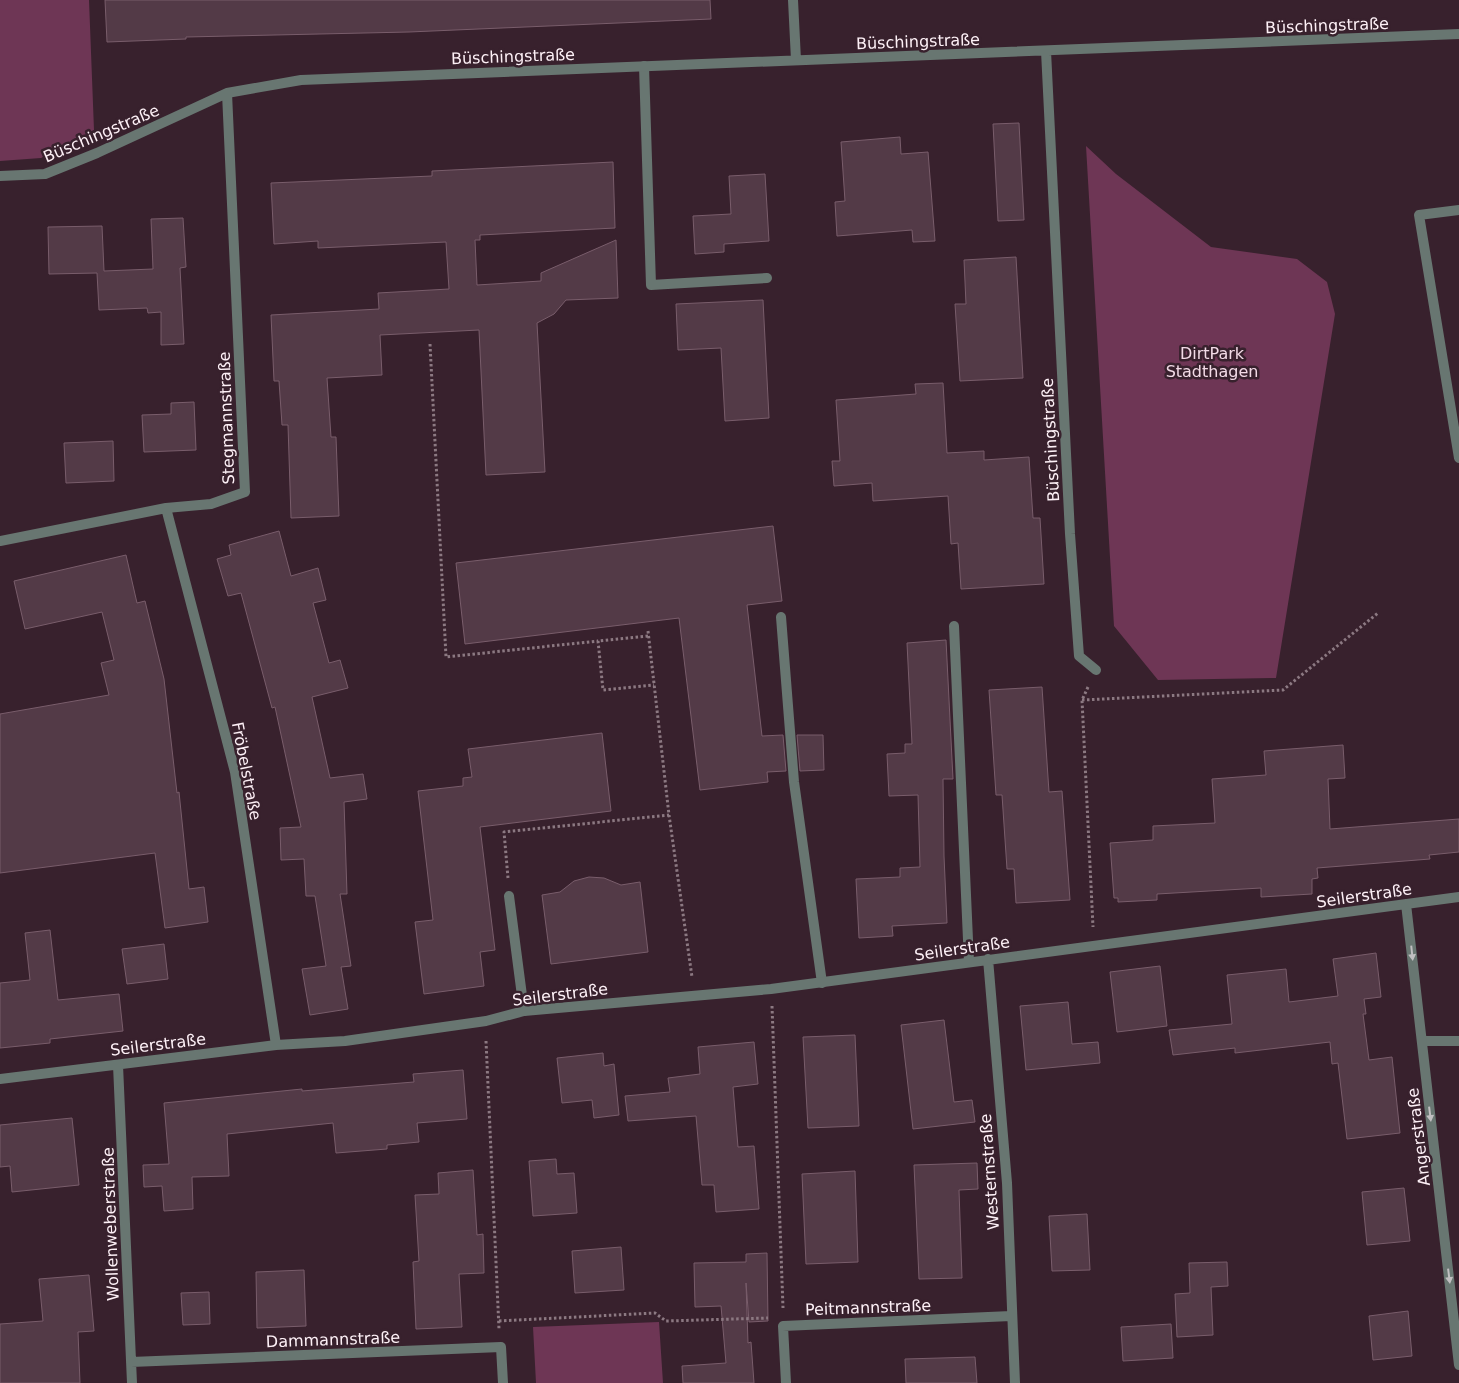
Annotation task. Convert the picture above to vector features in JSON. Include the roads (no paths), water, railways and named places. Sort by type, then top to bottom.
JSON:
[{"type":"street","points":[[793,0],[796,60]]},
{"type":"street","name":"Büschingstraße","points":[[0,176],[45,174],[97,153],[227,93],[301,80],[1459,34]]},
{"type":"street","name":"Büschingstraße","points":[[1046,51],[1070,534],[1079,656],[1096,670]]},
{"type":"street","points":[[644,66],[651,285],[767,278]]},
{"type":"street","name":"Stegmannstraße","points":[[0,541],[166,508],[211,504],[245,492],[227,93]]},
{"type":"street","points":[[1459,210],[1419,215],[1459,458]]},
{"type":"street","name":"Fröbelstraße","points":[[166,508],[235,772],[276,1045]]},
{"type":"street","points":[[781,617],[794,782],[822,983]]},
{"type":"street","points":[[954,626],[969,962]]},
{"type":"street","points":[[509,896],[524,1011]]},
{"type":"street","name":"Seilerstraße","points":[[0,1079],[276,1045],[345,1041],[486,1021],[524,1011],[822,983],[988,959],[1459,897]]},
{"type":"street","name":"Angerstraße","points":[[1406,904],[1459,1365]]},
{"type":"street","name":"Westernstraße","points":[[988,959],[1007,1183],[1015,1383]]},
{"type":"street","points":[[1422,1041],[1459,1041]]},
{"type":"street","name":"Wollenweberstraße","points":[[118,1064],[132,1383]]},
{"type":"street","name":"Peitmannstraße","points":[[786,1383],[783,1322],[1012,1316]]},
{"type":"street","name":"Dammannstraße","points":[[131,1362],[501,1347],[503,1383]]},
{"type":"park label","name":"DirtPark Stadthagen","points":[[1212,362]]}]
